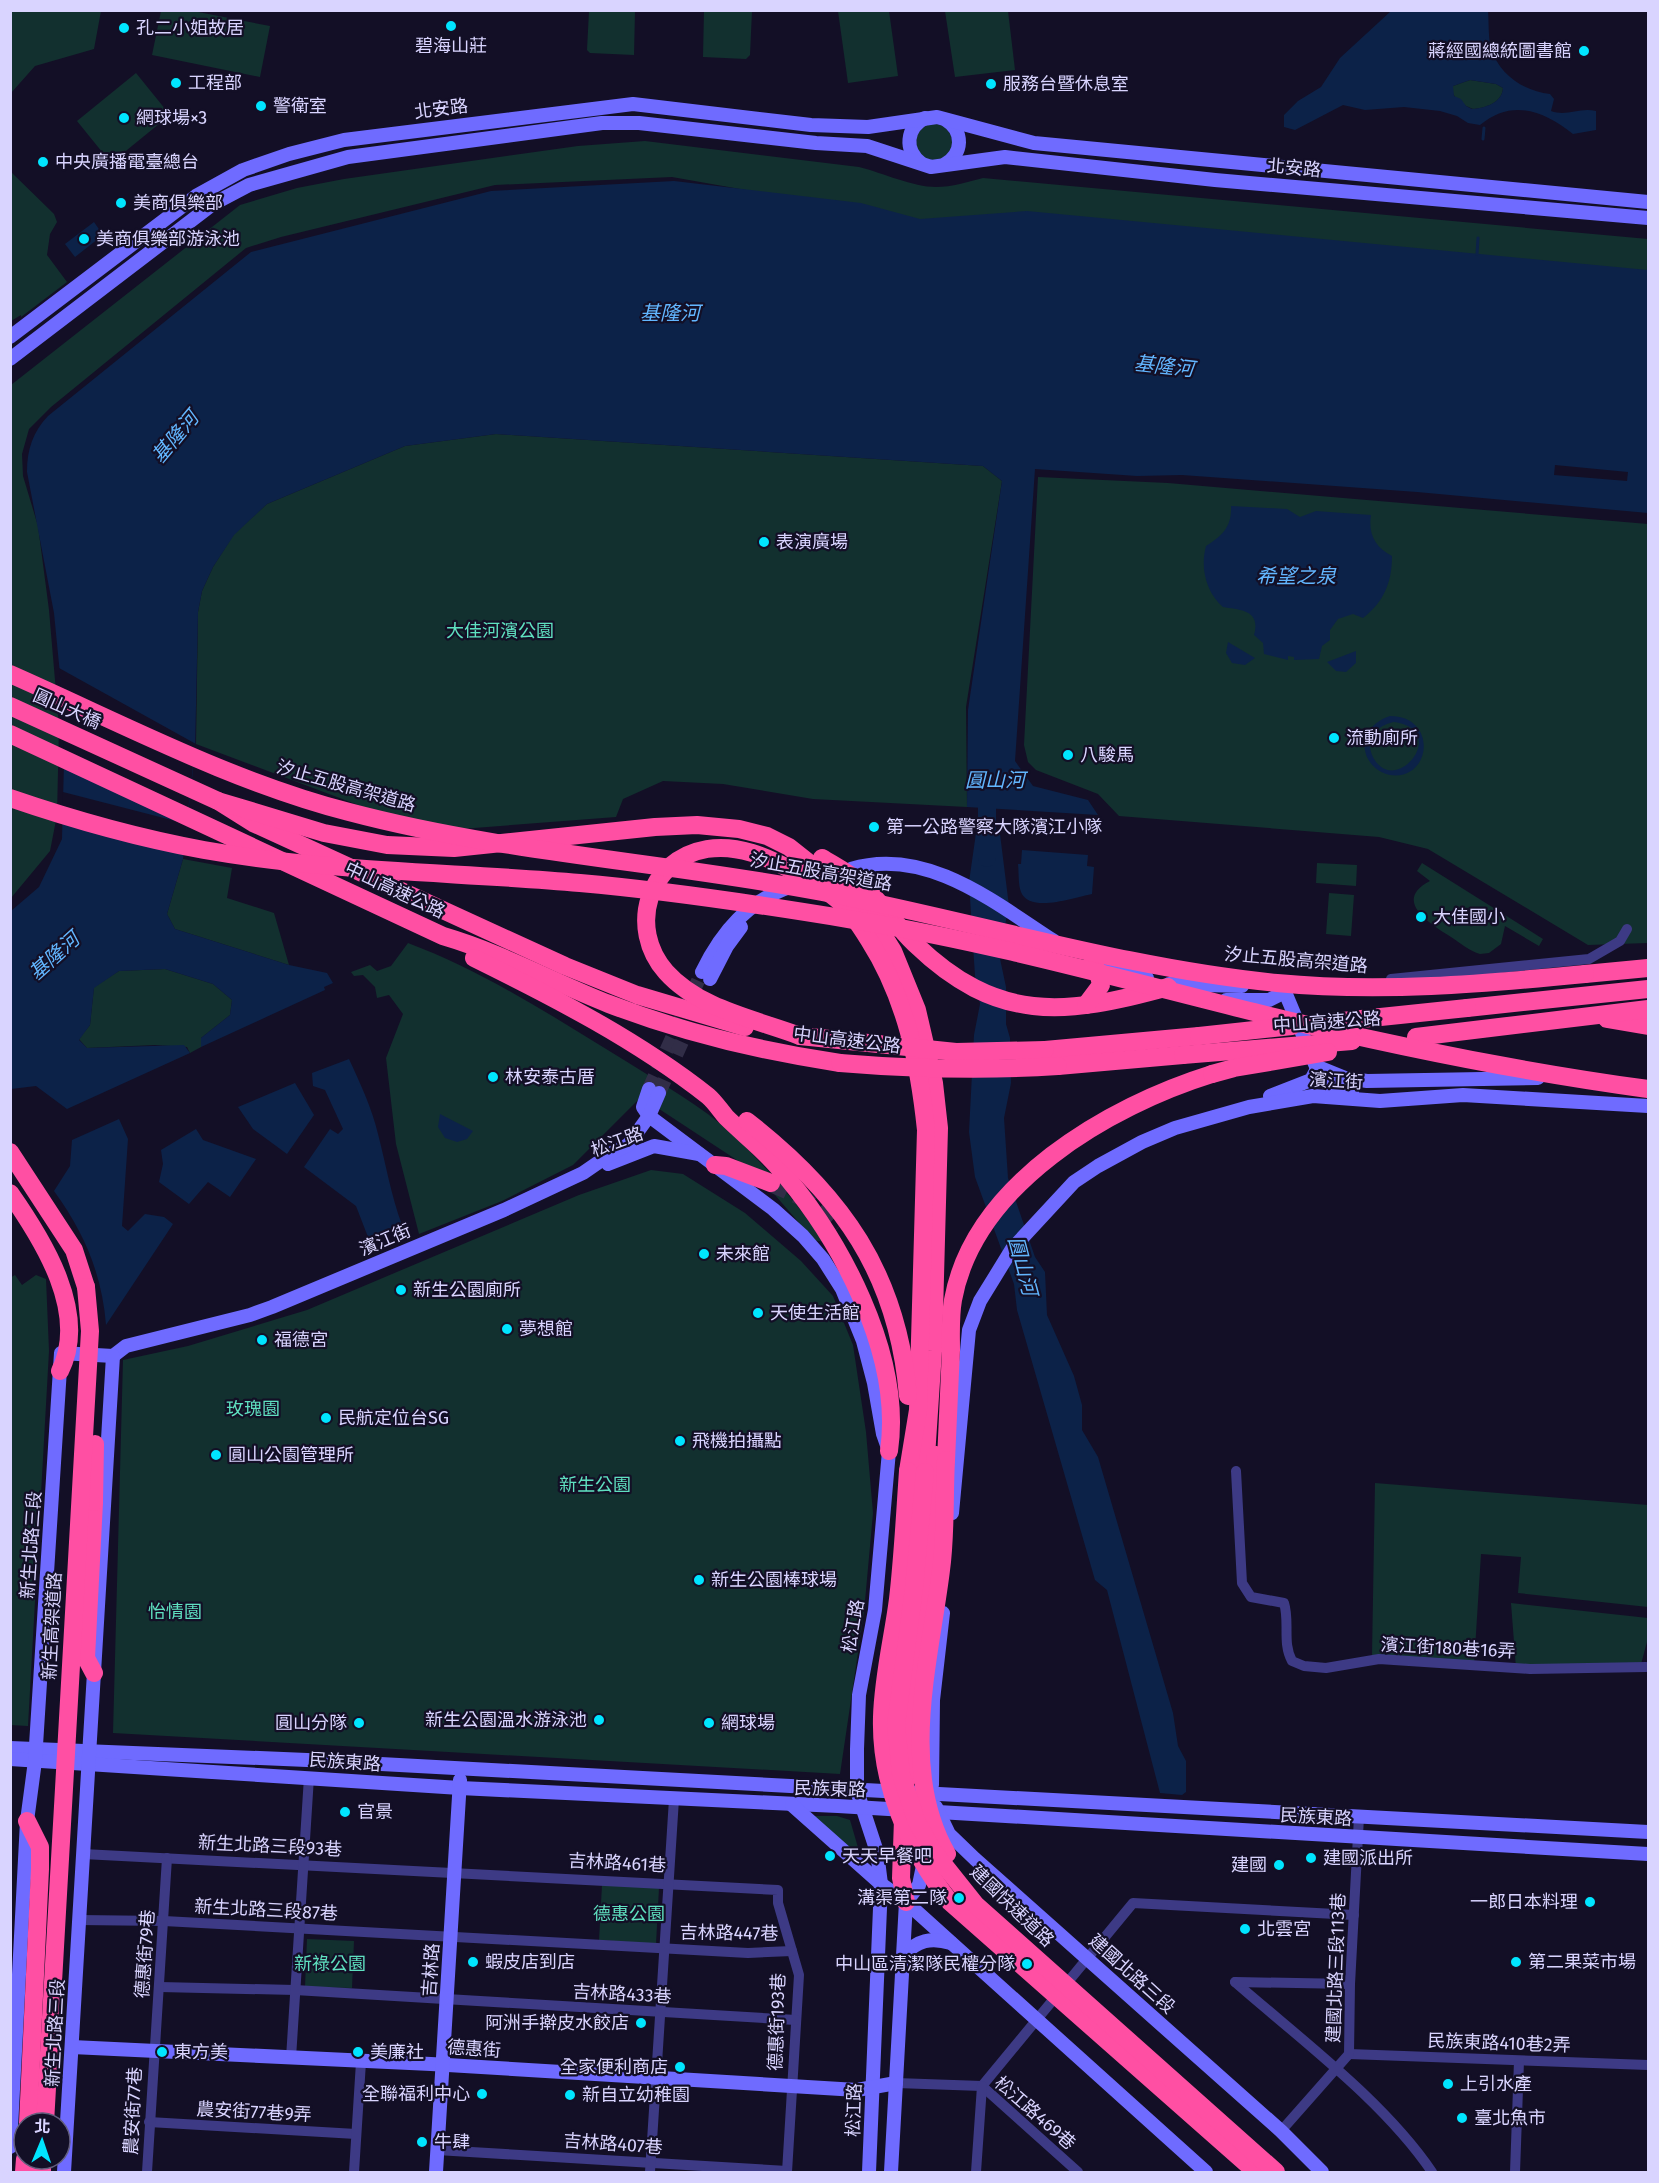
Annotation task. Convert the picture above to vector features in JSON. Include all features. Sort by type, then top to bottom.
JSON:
[{"type":"highway","name":"汐止五股高架道路","points":[[10,674],[252,780],[354,814],[429,832],[524,848],[795,887],[889,905],[1189,972],[1278,983],[1382,988],[1462,986],[1648,968]]},
{"type":"highway","name":"圓山大橋","points":[[10,706],[107,750]]},
{"type":"highway","name":"中山高速公路","points":[[10,734],[443,936],[477,945],[609,1004],[700,1036],[774,1053],[840,1063],[911,1069],[978,1070],[1058,1066],[1298,1044],[1416,1037],[1648,1009]]},
{"type":"highway","name":"中山高速公路","points":[[107,750],[218,801],[253,823],[565,966],[637,995],[711,1019],[765,1032],[956,1052],[1046,1050],[1648,988]]},
{"type":"highway","points":[[10,798],[87,822],[206,850],[289,861],[583,883],[734,901],[859,920],[1016,952],[1420,1051],[1578,1079],[1648,1088]]},
{"type":"highway","points":[[218,801],[324,833],[387,845],[454,848],[655,826],[697,825],[739,829],[767,836],[789,848],[866,908],[893,951],[924,1030],[934,1083],[939,1128],[933,1351],[936,1469],[931,1544],[909,1719],[901,1878],[906,1902]]},
{"type":"highway","points":[[800,1036],[721,1008],[688,992],[665,971],[651,948],[645,926],[646,906],[657,880],[680,857],[706,849],[728,848],[754,853],[804,878],[839,901],[859,924],[891,978],[909,1029],[921,1087],[926,1130],[918,1410],[913,1436]]},
{"type":"highway","points":[[789,848],[822,858],[860,882],[913,942],[962,984],[987,996],[1027,1006],[1047,1008],[1086,1005],[1174,985]]},
{"type":"highway","points":[[443,936],[468,954],[566,1004],[671,1069],[711,1098],[726,1117],[749,1136],[779,1167],[825,1228],[845,1264],[873,1328],[885,1376],[892,1421],[889,1451]]},
{"type":"highway","points":[[1086,1005],[1101,985],[1098,971],[1092,964]]},
{"type":"highway","points":[[1593,1016],[1648,1026]]},
{"type":"highway","points":[[976,1905],[942,1845],[924,1790],[921,1734],[942,1567],[953,1300],[971,1249],[999,1206],[1032,1172],[1098,1124],[1132,1105],[1181,1084],[1234,1068],[1416,1037]]},
{"type":"highway","points":[[711,1098],[723,1102],[773,1141],[814,1181],[852,1226],[878,1272],[893,1311],[905,1361],[916,1471]]},
{"type":"highway","name":"新生高架道路","points":[[10,1152],[74,1250],[86,1287],[90,1331],[46,2111]]},
{"type":"highway","points":[[715,1165],[726,1166],[771,1183]]},
{"type":"highway","name":"新生高架道路","points":[[10,1177],[39,1219],[63,1262],[74,1299],[78,1344],[34,2111]]},
{"type":"highway","points":[[10,1193],[39,1238],[57,1275],[67,1310],[65,1354]]},
{"type":"highway","points":[[836,1230],[861,1272],[880,1317],[916,1471]]},
{"type":"highway","points":[[86,1287],[94,1309],[96,1366],[90,1665]]},
{"type":"highway","points":[[951,1346],[954,1413],[953,1510]]},
{"type":"highway","points":[[916,1471],[933,1351]]},
{"type":"highway","name":"建國快速道路","points":[[916,1471],[914,1588],[897,1704],[897,1746],[901,1774],[916,1820],[933,1851],[976,1905],[1276,2172]]},
{"type":"highway","name":"建國快速道路","points":[[916,1471],[885,1676],[882,1718],[891,1792],[904,1827],[934,1882],[950,1902],[1256,2172]]},
{"type":"highway","points":[[27,1821],[40,1847],[29,2111]]},
{"type":"highway","points":[[1003,1950],[1026,1980],[1237,2172]]},
{"type":"street","name":"北安路","points":[[10,337],[196,196],[227,178],[289,154],[344,140],[625,105],[664,107],[811,125],[868,127],[937,118],[1034,143],[1648,202]]},
{"type":"street","points":[[937,118],[953,125],[960,142],[953,158],[932,166],[912,154],[909,142],[915,125],[937,118]]},
{"type":"street","name":"北安路","points":[[10,359],[213,204],[249,185],[348,157],[602,123],[639,123],[816,143],[867,146],[932,166],[1005,157],[1215,180],[1648,218]]},
{"type":"street","points":[[857,872],[875,863],[928,868],[957,882],[1092,964],[1146,993],[1175,999],[1269,1000],[1285,992],[1323,986],[1589,959],[1620,941],[1627,929]]},
{"type":"street","points":[[706,975],[748,921],[772,904],[800,889]]},
{"type":"street","points":[[1055,941],[1143,976],[1174,985],[1267,986],[1285,992]]},
{"type":"street","name":"濱江街","points":[[1285,992],[1318,1067],[1345,1078],[1367,1081],[1538,1078],[1648,1088]]},
{"type":"street","points":[[1318,1067],[1320,1076],[1327,1083],[1353,1092],[1362,1100]]},
{"type":"street","points":[[1250,1107],[1311,1080],[1318,1067]]},
{"type":"street","points":[[649,1116],[643,1107],[654,1091]]},
{"type":"street","name":"濱江街","points":[[953,1510],[969,1330],[995,1273],[1012,1249],[1074,1182],[1142,1142],[1175,1128],[1250,1107],[1312,1096],[1362,1100],[1463,1095],[1648,1106]]},
{"type":"street","name":"濱江街","points":[[113,1356],[126,1346],[207,1327],[272,1307],[504,1210],[583,1173],[628,1145],[649,1116]]},
{"type":"street","name":"松江路","points":[[649,1116],[690,1144],[699,1154],[803,1236],[823,1259],[842,1289],[863,1341],[874,1383],[883,1434],[889,1451],[875,1610],[859,1695],[857,1791],[877,1852],[881,1884],[869,2172]]},
{"type":"street","name":"松江路","points":[[583,1173],[654,1146],[699,1154]]},
{"type":"street","name":"新生北路三段","points":[[10,1209],[50,1270],[60,1306],[65,1354],[35,1755],[27,1821],[10,2147]]},
{"type":"street","points":[[65,1354],[113,1356]]},
{"type":"street","name":"新生北路三段","points":[[64,2172],[90,1751],[90,1665],[113,1356]]},
{"type":"street","name":"濱江街180巷16弄","points":[[1236,1471],[1242,1583],[1251,1597],[1284,1603],[1287,1612],[1287,1652],[1292,1661],[1304,1666],[1326,1668],[1379,1659],[1530,1669],[1646,1667]]},
{"type":"street","points":[[891,2172],[906,1902],[919,1885],[935,1812],[932,1794],[933,1700],[953,1510]]},
{"type":"street","name":"民族東路","points":[[10,1748],[88,1766],[309,1777],[460,1788],[862,1807],[1648,1854]]},
{"type":"street","name":"民族東路","points":[[10,1759],[90,1751],[1648,1832]]},
{"type":"street","name":"吉林路","points":[[436,2172],[461,1769]]},
{"type":"street","points":[[291,2058],[309,1777]]},
{"type":"street","points":[[650,2168],[674,1799]]},
{"type":"street","points":[[792,1805],[881,1884],[906,1902],[1206,2172]]},
{"type":"street","name":"建國北路三段","points":[[935,1812],[949,1834],[975,1859],[1281,2131],[1322,2172]]},
{"type":"street","points":[[1271,1832],[1272,1813]]},
{"type":"street","name":"建國北路三段113巷","points":[[1281,2131],[1349,2054],[1350,1984],[1359,1817]]},
{"type":"street","name":"新生北路三段93巷","points":[[83,1854],[455,1872]]},
{"type":"street","name":"德惠街79巷","points":[[153,2051],[160,1987],[167,1858]]},
{"type":"street","name":"吉林路461巷","points":[[455,1872],[668,1882],[778,1890]]},
{"type":"street","name":"德惠街193巷","points":[[778,1890],[778,1903],[799,1974],[787,2172]]},
{"type":"street","points":[[976,2172],[982,2086],[1133,1902],[1354,1915]]},
{"type":"street","name":"新生北路三段87巷","points":[[79,1920],[164,1921],[451,1937]]},
{"type":"street","name":"吉林路447巷","points":[[451,1937],[748,1953],[792,1951]]},
{"type":"street","points":[[903,1956],[922,1941],[937,1939],[952,1943]]},
{"type":"street","points":[[1350,1984],[1235,1982],[1361,2092],[1422,2157],[1432,2172]]},
{"type":"street","name":"吉林路433巷","points":[[160,1987],[295,1990],[796,2020]]},
{"type":"street","name":"德惠街","points":[[72,2047],[792,2086],[873,2088],[896,2083]]},
{"type":"street","name":"農安街77巷","points":[[147,2172],[153,2051]]},
{"type":"street","name":"民族東路410巷2弄","points":[[1349,2054],[1648,2065]]},
{"type":"street","points":[[1515,2172],[1519,2061]]},
{"type":"street","points":[[354,2172],[361,2062]]},
{"type":"street","name":"松江路469巷","points":[[896,2083],[982,2086],[1078,2172]]},
{"type":"street","name":"農安街77巷9弄","points":[[149,2122],[356,2134]]},
{"type":"street","name":"吉林路407巷","points":[[437,2150],[650,2168],[787,2172]]},
{"type":"green space","points":[[11,10],[101,11],[94,49],[35,66],[11,93]]},
{"type":"green space","points":[[161,11],[193,11],[270,26],[260,77],[152,55]]},
{"type":"green space","points":[[589,11],[635,11],[634,55],[590,53],[587,50]]},
{"type":"green space","points":[[704,11],[752,11],[750,55],[746,59],[703,57]]},
{"type":"green space","points":[[838,11],[889,11],[898,76],[848,83]]},
{"type":"green space","points":[[945,11],[1008,11],[1015,70],[955,77]]},
{"type":"green space","name":"網球場×3","points":[[136,73],[170,115],[111,163],[77,121]]},
{"type":"green space","points":[[1470,80],[1496,84],[1503,88],[1502,93],[1492,104],[1473,109],[1453,94],[1453,86]]},
{"type":"green space","points":[[934,124],[947,129],[952,142],[947,155],[934,160],[921,155],[916,142],[921,129]]},
{"type":"green space","points":[[645,141],[859,167],[908,182],[936,187],[983,178],[1648,239],[1648,279],[950,226],[672,177],[495,185],[281,237],[246,248],[51,407],[29,429],[22,454],[23,476],[38,526],[49,610],[59,727],[57,815],[50,851],[11,898],[11,385],[240,205],[297,188],[344,179],[578,146]]},
{"type":"green space","points":[[10,171],[54,214],[57,222],[50,234],[47,255],[67,282],[21,317],[21,315],[11,321]]},
{"type":"green space","name":"大佳河濱公園","points":[[496,434],[983,466],[1002,481],[966,707],[967,807],[813,799],[723,784],[663,781],[623,799],[616,817],[461,829],[390,817],[196,744],[198,612],[202,591],[213,567],[234,534],[267,504],[405,446]]},
{"type":"green space","points":[[1038,477],[1168,483],[1648,524],[1648,943],[1588,945],[1428,849],[1379,837],[1119,816],[1098,794],[1036,770],[1028,762],[1024,745]]},
{"type":"green space","points":[[183,859],[232,868],[227,898],[274,913],[289,965],[175,929],[167,914]]},
{"type":"green space","points":[[1317,863],[1357,865],[1356,886],[1316,883]]},
{"type":"green space","points":[[1422,863],[1543,939],[1539,946],[1505,926],[1501,944],[1489,953],[1480,954],[1434,926],[1414,904],[1414,896],[1430,881],[1417,871]]},
{"type":"green space","points":[[1329,893],[1354,895],[1351,936],[1326,934]]},
{"type":"green space","points":[[408,943],[464,967],[519,996],[708,1114],[746,1147],[770,1173],[824,1242],[814,1240],[755,1172],[641,1097],[573,1165],[502,1201],[419,1234],[396,1144],[386,1058],[403,1014],[389,995],[377,998],[375,987],[363,975],[354,976],[351,972],[370,965],[377,971],[391,966]]},
{"type":"green space","points":[[165,969],[213,984],[232,1000],[230,1015],[201,1038],[201,1047],[190,1053],[187,1047],[155,1045],[87,1048],[79,1039],[90,1025],[94,987],[119,971]]},
{"type":"green space","name":"新生公園","points":[[651,1170],[683,1174],[745,1213],[801,1261],[833,1296],[853,1345],[866,1432],[873,1513],[864,1612],[840,1774],[113,1733],[123,1360],[188,1346],[307,1310],[579,1195]]},
{"type":"green space","points":[[15,1275],[22,1285],[36,1275],[46,1279],[49,1351],[28,1726],[10,1725],[10,1278]]},
{"type":"green space","points":[[1375,1483],[1648,1505],[1648,1607],[1518,1593],[1521,1557],[1481,1554],[1474,1665],[1372,1655]]},
{"type":"green space","points":[[1511,1603],[1648,1618],[1648,1638],[1640,1668],[1516,1668]]},
{"type":"green space","points":[[814,1816],[837,1816],[850,1820],[859,1851],[853,1854],[812,1818]]},
{"type":"green space","name":"德惠公園","points":[[602,1885],[659,1888],[656,1944],[599,1940]]},
{"type":"green space","name":"新祿公園","points":[[307,1939],[354,1941],[352,1988],[305,1987]]},
{"type":"water","points":[[1391,11],[1488,11],[1491,48],[1506,74],[1522,85],[1550,94],[1554,99],[1551,111],[1562,113],[1596,111],[1596,130],[1573,134],[1551,119],[1528,111],[1504,112],[1480,125],[1468,123],[1457,116],[1440,111],[1404,107],[1365,110],[1343,105],[1295,130],[1284,127],[1284,115],[1298,101],[1321,87],[1340,58]],"holes":[[[1470,80],[1496,84],[1503,88],[1500,97],[1492,104],[1482,107],[1472,109],[1454,96],[1453,86]]]},
{"type":"water","name":"基隆河","points":[[674,181],[861,203],[920,219],[1027,211],[1648,270],[1648,513],[1417,492],[1182,475],[1137,476],[1035,469],[1015,761],[1033,786],[1088,800],[1098,815],[967,807],[968,710],[1002,481],[983,466],[496,434],[405,446],[267,504],[234,535],[213,567],[202,591],[198,612],[195,752],[183,859],[167,914],[175,929],[289,965],[327,973],[333,983],[324,987],[325,990],[201,1047],[201,1038],[230,1015],[232,1000],[213,984],[165,969],[119,971],[94,988],[90,1025],[79,1040],[87,1048],[184,1045],[190,1053],[67,1109],[36,1086],[11,1089],[11,911],[39,887],[62,839],[65,725],[54,613],[27,472],[28,456],[38,428],[48,416],[251,252],[491,191]]},
{"type":"water","name":"美商俱樂部游泳池","points":[[94,222],[103,235],[75,257],[65,244]]},
{"type":"water","name":"希望之泉","points":[[1231,506],[1287,509],[1300,517],[1316,511],[1371,515],[1370,522],[1374,539],[1392,556],[1388,583],[1376,605],[1363,618],[1353,614],[1338,619],[1330,630],[1330,640],[1322,646],[1319,659],[1294,660],[1294,657],[1288,656],[1288,660],[1264,654],[1263,643],[1254,635],[1255,620],[1252,616],[1243,611],[1223,607],[1212,594],[1204,571],[1204,554],[1206,546],[1217,538],[1228,525]]},
{"type":"water","points":[[1228,642],[1255,658],[1245,665],[1232,663],[1226,653]]},
{"type":"water","points":[[1356,651],[1356,663],[1346,672],[1336,671],[1327,662]]},
{"type":"water","points":[[1390,716],[1406,719],[1416,726],[1422,736],[1424,748],[1421,759],[1414,768],[1404,774],[1390,775],[1380,771],[1370,762],[1365,752],[1368,733],[1383,719]],"holes":[[[1394,722],[1411,728],[1418,737],[1418,748],[1413,759],[1403,767],[1392,770],[1381,767],[1370,749],[1374,733]]]},
{"type":"water","name":"圓山河","points":[[976,833],[1000,834],[1009,906],[999,954],[1006,987],[1006,1024],[1010,1038],[1011,1083],[1004,1118],[1008,1178],[1035,1257],[1045,1272],[1047,1315],[1074,1376],[1082,1405],[1082,1430],[1098,1457],[1173,1713],[1178,1746],[1186,1761],[1186,1792],[1182,1795],[1160,1793],[1107,1590],[1095,1580],[1017,1310],[1014,1284],[975,1177],[969,1132],[974,1035],[980,1004],[975,976],[969,882]]},
{"type":"water","points":[[1022,850],[1088,855],[1087,866],[1094,867],[1092,894],[1043,903],[1026,899],[1021,892],[1019,882],[1018,864],[1021,864]]},
{"type":"water","points":[[349,1059],[372,1115],[402,1225],[368,1237],[356,1206],[304,1167],[330,1129],[338,1134],[343,1129],[325,1090],[313,1086],[312,1073]]},
{"type":"water","points":[[295,1083],[314,1115],[287,1154],[253,1129],[238,1107]]},
{"type":"water","points":[[440,1114],[473,1131],[467,1139],[457,1142],[445,1138],[438,1127]]},
{"type":"water","points":[[119,1119],[128,1139],[122,1226],[128,1231],[145,1214],[164,1217],[173,1224],[106,1325],[100,1288],[90,1254],[65,1206],[54,1191],[70,1166],[72,1140]]},
{"type":"water","points":[[196,1129],[203,1140],[256,1159],[230,1197],[208,1182],[189,1204],[159,1182],[163,1164],[161,1150]]},
{"type":"pier","points":[[1555,465],[1628,472],[1627,481],[1554,475]]},
{"type":"pier","points":[[59,668],[196,744],[195,752],[62,695]]},
{"type":"pier","points":[[62,699],[194,757],[187,821],[64,763]]},
{"type":"pier","points":[[63,792],[187,824],[185,843],[62,814]]},
{"type":"waterway","points":[[1483,139],[1484,128]]},
{"type":"waterway","points":[[1477,254],[1478,238]]},
{"type":"waterway","name":"圓山河","points":[[987,784],[987,858]]},
{"type":"tunnel","points":[[649,1089],[702,972]]},
{"type":"tunnel","points":[[659,1093],[690,1024]]},
{"type":"tunnel","points":[[771,1183],[802,1197],[836,1230]]},
{"type":"place","name":"碧海山莊","points":[[451,26]]},
{"type":"place","name":"孔二小姐故居","points":[[124,28]]},
{"type":"place","name":"蔣經國總統圖書館","points":[[1584,51]]},
{"type":"place","name":"工程部","points":[[176,83]]},
{"type":"place","name":"服務台暨休息室","points":[[991,84]]},
{"type":"place","name":"警衛室","points":[[261,106]]},
{"type":"place","name":"網球場×3","points":[[124,118]]},
{"type":"place","name":"中央廣播電臺總台","points":[[43,162]]},
{"type":"place","name":"美商俱樂部","points":[[121,203]]},
{"type":"place","name":"美商俱樂部游泳池","points":[[84,239]]},
{"type":"place","name":"表演廣場","points":[[764,542]]},
{"type":"place","name":"流動廁所","points":[[1334,738]]},
{"type":"place","name":"八駿馬","points":[[1068,755]]},
{"type":"place","name":"第一公路警察大隊濱江小隊","points":[[874,827]]},
{"type":"place","name":"大佳國小","points":[[1421,917]]},
{"type":"place","name":"林安泰古厝","points":[[493,1077]]},
{"type":"place","name":"未來館","points":[[704,1254]]},
{"type":"place","name":"新生公園廁所","points":[[401,1290]]},
{"type":"place","name":"天使生活館","points":[[758,1313]]},
{"type":"place","name":"夢想館","points":[[507,1329]]},
{"type":"place","name":"福德宮","points":[[262,1340]]},
{"type":"place","name":"民航定位台SG","points":[[326,1418]]},
{"type":"place","name":"飛機拍攝點","points":[[680,1441]]},
{"type":"place","name":"圓山公園管理所","points":[[216,1455]]},
{"type":"place","name":"新生公園棒球場","points":[[699,1580]]},
{"type":"place","name":"新生公園溫水游泳池","points":[[599,1720]]},
{"type":"place","name":"圓山分隊","points":[[359,1723]]},
{"type":"place","name":"網球場","points":[[709,1723]]},
{"type":"place","name":"官景","points":[[345,1812]]},
{"type":"place","name":"天天早餐吧","points":[[830,1856]]},
{"type":"place","name":"建國派出所","points":[[1311,1858]]},
{"type":"place","name":"建國","points":[[1279,1865]]},
{"type":"place","name":"溝渠第二隊","points":[[959,1898]]},
{"type":"place","name":"一郎日本料理","points":[[1590,1902]]},
{"type":"place","name":"北雲宮","points":[[1245,1929]]},
{"type":"place","name":"蝦皮店到店","points":[[473,1962]]},
{"type":"place","name":"第二果菜市場","points":[[1516,1962]]},
{"type":"place","name":"中山區清潔隊民權分隊","points":[[1027,1964]]},
{"type":"place","name":"阿洲手擀皮水餃店","points":[[641,2023]]},
{"type":"place","name":"東方美","points":[[162,2052]]},
{"type":"place","name":"美廉社","points":[[358,2052]]},
{"type":"place","name":"全家便利商店","points":[[680,2067]]},
{"type":"place","name":"上引水產","points":[[1448,2084]]},
{"type":"place","name":"全聯福利中心","points":[[482,2094]]},
{"type":"place","name":"新自立幼稚園","points":[[570,2095]]},
{"type":"place","name":"臺北魚市","points":[[1462,2118]]},
{"type":"place","name":"牛肆","points":[[422,2142]]},
{"type":"park label","name":"玫瑰園","points":[[253,1409]]},
{"type":"park label","name":"怡情園","points":[[175,1612]]}]
